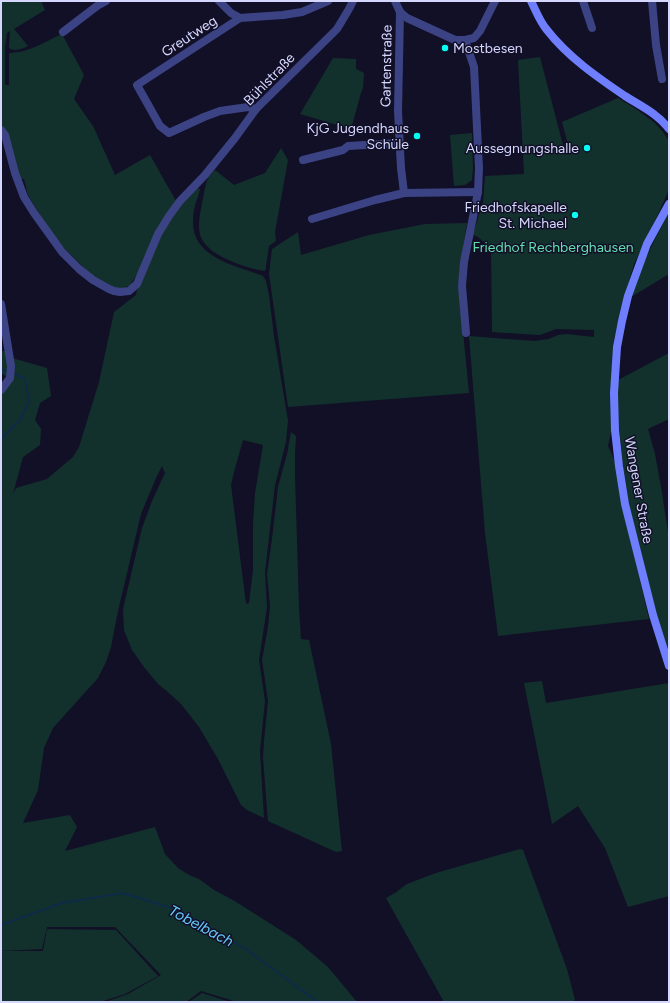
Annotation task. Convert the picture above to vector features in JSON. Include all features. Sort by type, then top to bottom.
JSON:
[{"type":"street","points":[[63,32],[97,6],[106,1]]},
{"type":"street","points":[[219,1],[231,14],[240,18]]},
{"type":"street","name":"Greutweg","points":[[256,109],[248,107],[220,111],[169,133],[160,126],[137,85],[240,18],[302,12],[328,1]]},
{"type":"street","name":"Bühlstraße","points":[[1,130],[5,135],[15,173],[24,197],[34,214],[62,252],[79,269],[93,280],[114,291],[129,291],[137,284],[158,234],[180,201],[205,175],[256,109],[337,29],[353,1]]},
{"type":"street","points":[[395,1],[400,12],[407,18],[455,40],[474,38],[480,31],[495,1]]},
{"type":"street","points":[[531,1],[537,15],[546,29],[569,54],[604,82],[652,112],[669,130]]},
{"type":"street","points":[[582,1],[592,28]]},
{"type":"street","points":[[652,1],[656,45],[662,79]]},
{"type":"street","name":"Gartenstraße","points":[[400,12],[398,111],[404,193]]},
{"type":"street","points":[[465,40],[474,67],[479,168],[478,192],[464,262],[462,286],[466,333]]},
{"type":"street","points":[[303,160],[343,150],[348,146],[400,143]]},
{"type":"street","points":[[312,219],[404,193],[478,192]]},
{"type":"street","name":"Wangener Straße","points":[[669,204],[647,244],[628,296],[617,347],[614,393],[616,437],[625,504],[652,615],[669,666]]},
{"type":"street","points":[[1,304],[11,366],[10,378],[1,390]]},
{"type":"green space","points":[[1,1],[41,1],[45,10],[14,29],[28,46],[16,50],[9,48],[10,31],[7,33],[5,47],[5,85],[9,85],[9,53],[16,53],[30,49],[62,34],[84,75],[74,99],[93,126],[115,175],[150,155],[176,201],[138,273],[130,285],[124,288],[117,289],[93,277],[63,247],[43,220],[28,195],[24,179],[20,179],[1,128]]},
{"type":"green space","name":"Friedhof Rechberghausen","points":[[540,57],[563,145],[569,143],[567,141],[562,122],[618,98],[655,123],[669,141],[669,189],[634,264],[621,308],[614,339],[611,381],[612,427],[608,446],[616,464],[624,513],[649,619],[498,636],[485,533],[469,336],[534,341],[549,339],[558,335],[566,334],[594,337],[594,330],[556,329],[540,335],[492,332],[491,248],[478,237],[473,235],[483,201],[485,176],[524,174],[518,60]]},
{"type":"green space","points":[[333,58],[356,59],[356,69],[364,73],[363,88],[351,129],[300,114]]},
{"type":"green space","points":[[472,133],[472,180],[465,185],[454,186],[450,135]]},
{"type":"green space","points":[[281,148],[288,160],[275,232],[276,241],[269,246],[266,269],[264,271],[238,264],[211,250],[201,237],[199,229],[200,216],[206,182],[215,170],[234,185],[265,173]]},
{"type":"green space","points":[[197,188],[200,189],[193,215],[193,223],[195,235],[200,245],[208,253],[218,259],[263,276],[266,281],[269,295],[288,421],[286,442],[275,485],[265,572],[267,607],[259,660],[265,701],[260,751],[264,818],[247,810],[241,805],[218,759],[199,727],[181,704],[158,684],[144,667],[132,650],[124,630],[123,609],[142,528],[165,473],[162,466],[141,514],[111,647],[106,662],[98,678],[53,728],[44,748],[38,790],[23,823],[70,815],[77,827],[65,851],[155,827],[165,854],[178,868],[199,879],[214,890],[233,900],[296,940],[328,967],[357,1002],[237,1002],[201,991],[186,1002],[105,1002],[128,994],[161,975],[115,927],[47,927],[42,949],[1,951],[1,392],[12,358],[47,368],[51,396],[40,403],[35,420],[41,429],[40,445],[23,457],[13,494],[16,488],[47,479],[73,457],[79,447],[99,382],[114,312],[136,295],[160,235],[171,216]],"holes":[[[243,440],[263,445],[255,493],[253,570],[249,603],[246,604],[231,485]]]},
{"type":"green space","points":[[669,212],[669,274],[631,297],[642,266]]},
{"type":"green space","points":[[467,223],[459,273],[460,301],[469,393],[288,407],[269,274],[272,249],[298,232],[301,255],[369,235],[425,224]]},
{"type":"green space","points":[[1,351],[7,351],[8,378],[1,373]]},
{"type":"green space","points":[[669,353],[669,419],[648,429],[655,454],[669,539],[669,657],[648,585],[631,518],[618,418],[618,380]]},
{"type":"green space","points":[[291,432],[296,436],[295,476],[301,639],[309,640],[331,744],[342,851],[336,852],[268,821],[263,758],[268,701],[262,660],[270,606],[267,574],[278,487]]},
{"type":"green space","points":[[542,681],[546,703],[669,683],[669,896],[628,907],[605,848],[578,806],[552,824],[524,683]]},
{"type":"green space","points":[[520,849],[523,850],[567,969],[575,1000],[572,1002],[444,1002],[386,898],[407,884],[436,873]]},
{"type":"green space","points":[[47,929],[116,930],[158,976],[125,994],[100,1002],[1,1002],[1,951],[43,951]]},
{"type":"green space","points":[[202,993],[230,1002],[189,1002]]},
{"type":"waterway","points":[[1,369],[8,372]]},
{"type":"waterway","points":[[1,439],[20,420],[29,401],[25,379],[12,373]]},
{"type":"waterway","name":"Tobelbach","points":[[1,925],[62,903],[123,893],[181,911],[247,950],[318,1002]]},
{"type":"place","name":"Mostbesen","points":[[445,48]]},
{"type":"place","name":"KjG Jugendhaus Schüle","points":[[417,136]]},
{"type":"place","name":"Aussegnungshalle","points":[[587,148]]},
{"type":"place","name":"Friedhofskapelle St. Michael","points":[[575,215]]}]
